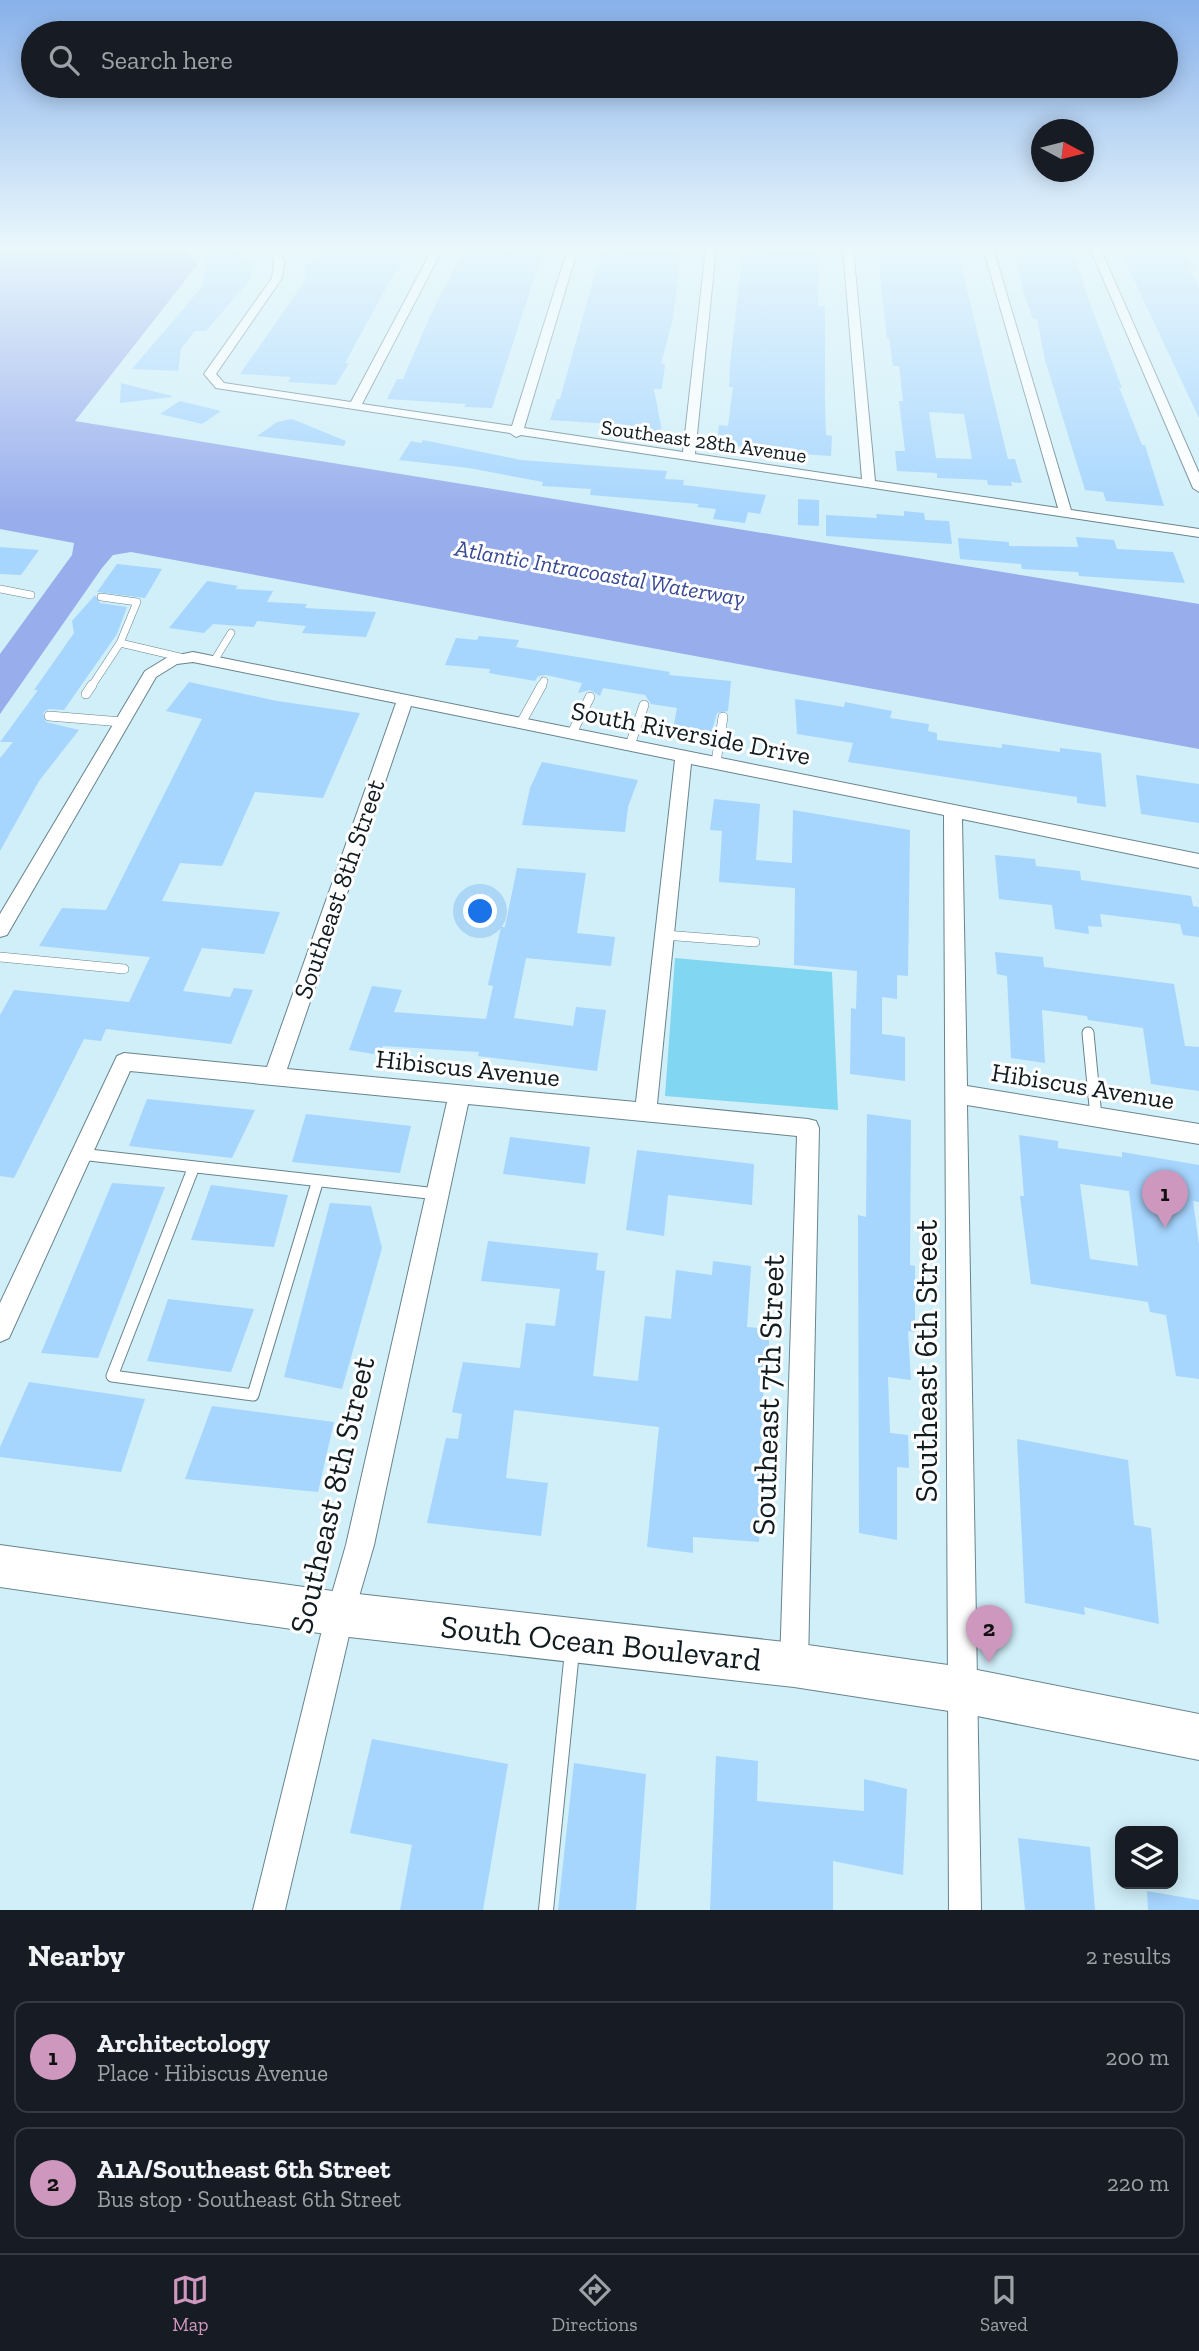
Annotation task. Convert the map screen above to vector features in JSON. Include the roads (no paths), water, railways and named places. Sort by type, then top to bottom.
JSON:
[{"type":"main road","name":"South Ocean Boulevard","points":[[0,1566],[340,1614],[794,1665],[962,1690],[1199,1738]]},
{"type":"street","name":"Southeast 28th Avenue","points":[[236,337],[210,374],[220,386],[516,433],[1199,533]]},
{"type":"street","points":[[354,407],[391,337]]},
{"type":"street","points":[[516,433],[546,337]]},
{"type":"street","points":[[688,458],[701,337]]},
{"type":"street","points":[[856,337],[869,485]]},
{"type":"street","points":[[1014,337],[1066,514]]},
{"type":"street","points":[[1134,337],[1199,488]]},
{"type":"street","points":[[0,930],[150,674],[178,659]]},
{"type":"street","name":"South Riverside Drive","points":[[178,659],[214,661],[1199,861]]},
{"type":"street","name":"Southeast 8th Street","points":[[274,1077],[405,701]]},
{"type":"street","points":[[645,1114],[684,755]]},
{"type":"street","name":"Southeast 6th Street","points":[[953,812],[965,1910]]},
{"type":"street","name":"Hibiscus Avenue","points":[[79,1154],[124,1062],[808,1128]]},
{"type":"street","name":"Hibiscus Avenue","points":[[958,1094],[1199,1133]]},
{"type":"street","name":"Southeast 8th Street","points":[[269,1910],[340,1614],[360,1545],[459,1095]]},
{"type":"street","name":"Southeast 7th Street","points":[[794,1665],[808,1128]]},
{"type":"street","points":[[0,1330],[79,1154]]},
{"type":"lane","points":[[0,589],[31,595]]},
{"type":"lane","points":[[86,694],[120,643],[137,602],[100,597]]},
{"type":"lane","points":[[214,661],[231,633]]},
{"type":"lane","points":[[120,643],[178,659]]},
{"type":"lane","points":[[521,723],[544,681]]},
{"type":"lane","points":[[572,733],[590,697]]},
{"type":"lane","points":[[630,745],[644,705]]},
{"type":"lane","points":[[50,716],[122,722]]},
{"type":"lane","points":[[716,762],[723,718]]},
{"type":"lane","points":[[664,935],[755,942]]},
{"type":"lane","points":[[0,957],[124,969]]},
{"type":"lane","points":[[1088,1033],[1096,1116]]},
{"type":"lane","points":[[79,1154],[317,1183],[437,1194]]},
{"type":"lane","points":[[193,1169],[113,1376],[253,1395],[317,1183]]},
{"type":"lane","points":[[546,1910],[573,1640]]},
{"type":"water","name":"Atlantic Intracoastal Waterway","points":[[0,337],[141,337],[75,421],[1199,604],[1199,749],[131,552],[113,555],[102,568],[0,714],[0,654],[72,555],[74,543],[0,529]]},
{"type":"place","name":"Architectology","points":[[1165,1228]]},
{"type":"place","name":"A1A/Southeast 6th Street","points":[[989,1663]]}]
